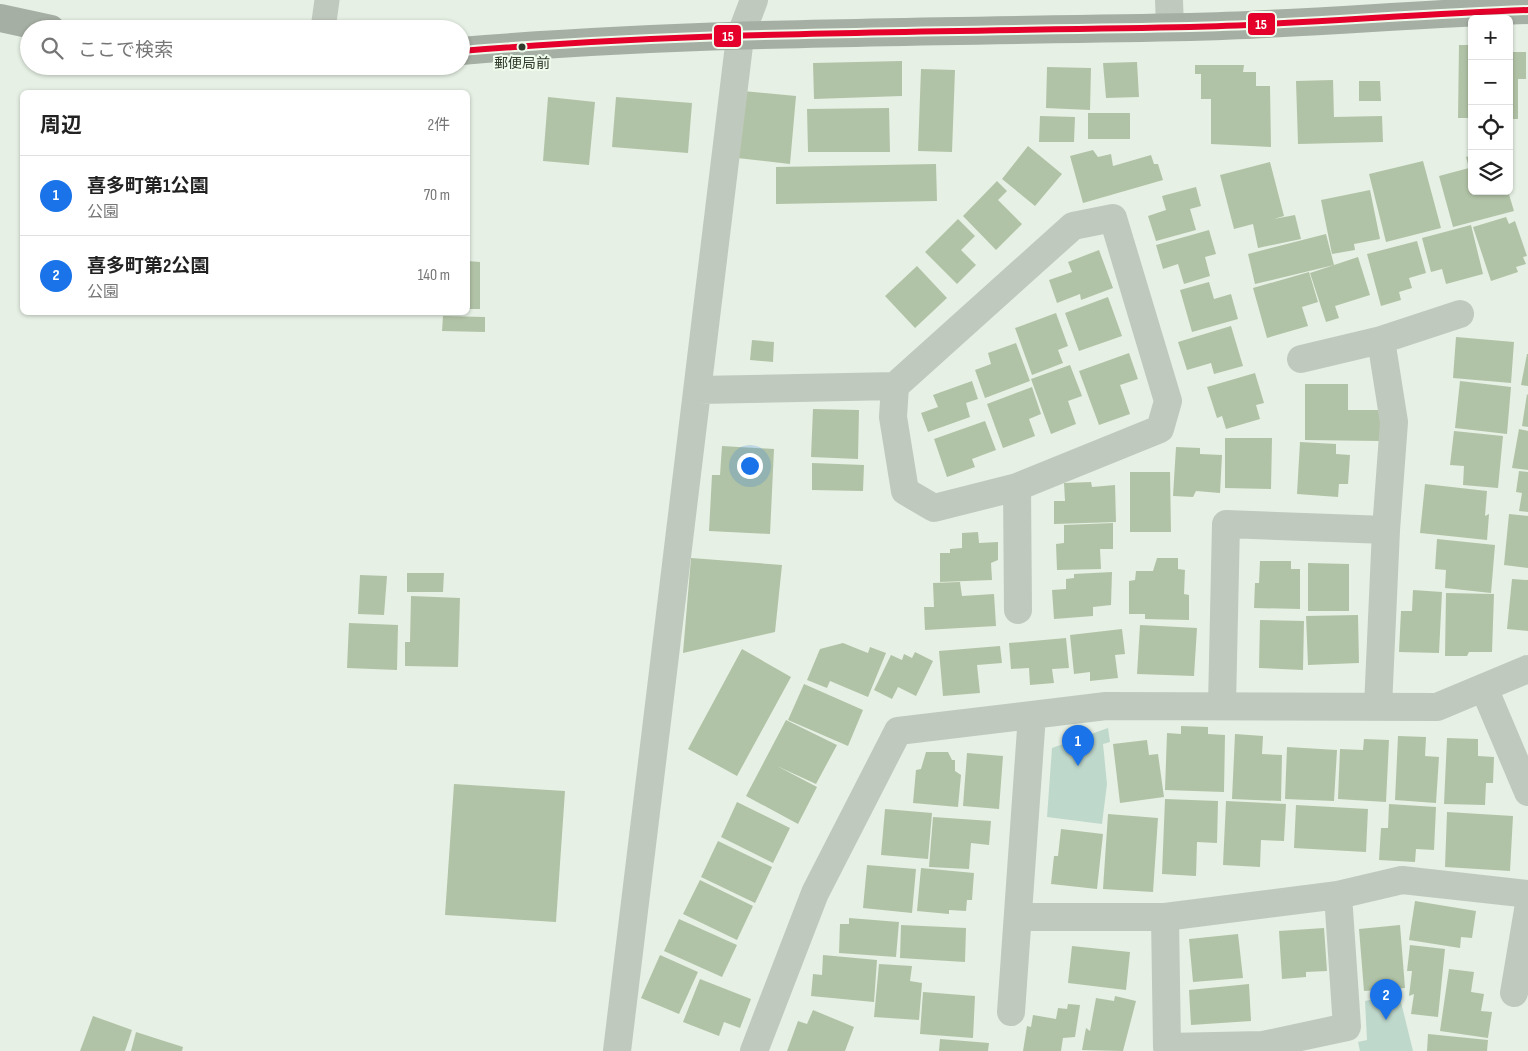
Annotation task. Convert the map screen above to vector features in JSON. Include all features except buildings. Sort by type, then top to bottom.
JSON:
[{"type":"highway","points":[[470,50],[521,46],[740,37],[1170,27],[1463,6],[1528,10]]},
{"type":"highway","points":[[0,18],[20,22]]},
{"type":"street","points":[[617,1051],[661,670],[698,390],[740,37],[754,0]]},
{"type":"street","points":[[1169,0],[1170,27]]},
{"type":"street","points":[[698,390],[895,386],[1073,226],[1113,218],[1168,401],[1160,429],[1017,487],[934,508],[905,491],[893,417],[895,386]]},
{"type":"street","points":[[1301,360],[1381,340],[1460,314]]},
{"type":"street","points":[[1378,707],[1386,530],[1394,422],[1381,340]]},
{"type":"street","points":[[1017,487],[1018,610]]},
{"type":"street","points":[[1222,705],[1226,524],[1386,530]]},
{"type":"street","points":[[754,1051],[815,893],[898,731],[1106,706],[1437,707],[1528,669]]},
{"type":"street","points":[[1484,688],[1528,792]]},
{"type":"street","points":[[1011,1012],[1032,715]]},
{"type":"street","points":[[1019,917],[1165,917],[1338,895],[1402,880],[1528,894]]},
{"type":"street","points":[[1165,917],[1167,1047],[1264,1048],[1347,1027],[1338,895]]},
{"type":"street","points":[[1514,993],[1528,910]]},
{"type":"lane","points":[[324,20],[327,0]]},
{"type":"green space","points":[[1108,728],[1110,742],[1103,744],[1107,784],[1102,824],[1047,817],[1052,748]]},
{"type":"green space","points":[[1399,994],[1413,1051],[1360,1051],[1358,1042],[1367,1040],[1365,1001]]},
{"type":"transit line","name":"15","points":[[470,50],[552,44],[734,36],[1275,24],[1528,10]]},
{"type":"place","name":"郵便局前","points":[[522,47]]},
{"type":"place","name":"喜多町第1公園","points":[[1078,766]]},
{"type":"place","name":"喜多町第2公園","points":[[1386,1020]]}]
